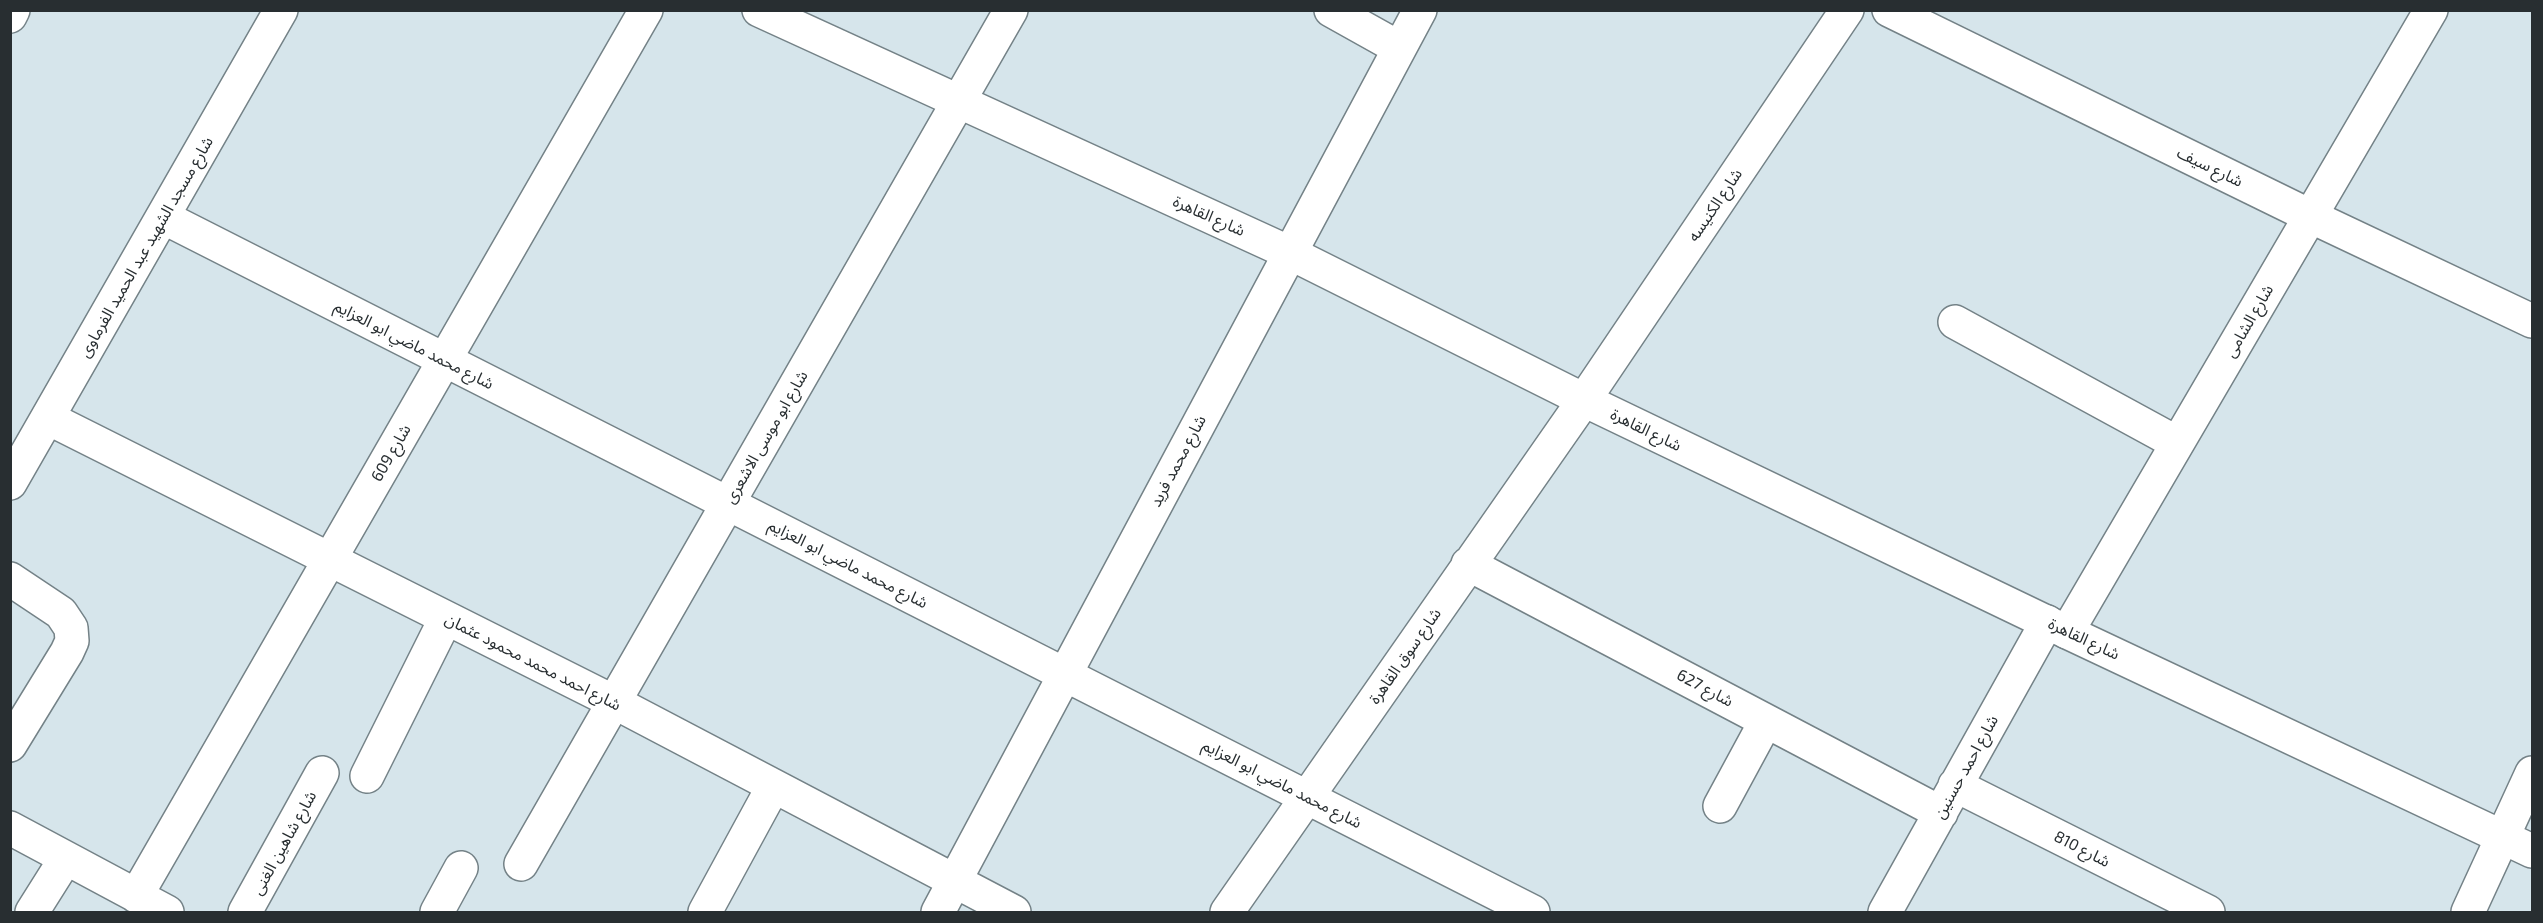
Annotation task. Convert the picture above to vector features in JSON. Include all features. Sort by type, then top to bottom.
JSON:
[{"type":"street","points":[[10,16],[13,10]]},
{"type":"street","name":"شارع مسجد الشهيد عبد الحميد الفرماوى","points":[[10,483],[281,10]]},
{"type":"street","name":"شارع 609","points":[[136,896],[646,10]]},
{"type":"street","name":"شارع القاهرة","points":[[759,10],[1290,253],[1584,400],[2532,851]]},
{"type":"street","name":"شارع ابو موسى الاشعرى","points":[[521,864],[1011,10]]},
{"type":"street","points":[[1331,10],[1400,48]]},
{"type":"street","name":"شارع محمد فريد","points":[[938,912],[1419,10]]},
{"type":"street","name":"شارع الكنيسه","points":[[1584,400],[1847,10]]},
{"type":"street","name":"شارع سيف","points":[[1889,10],[2310,216],[2532,321]]},
{"type":"street","name":"شارع الشامى","points":[[2057,627],[2178,443],[2431,10]]},
{"type":"street","name":"شارع محمد ماضي ابو العزايم","points":[[163,217],[1533,912]]},
{"type":"street","points":[[1955,322],[2178,443]]},
{"type":"street","name":"شارع سوق القاهرة","points":[[1227,912],[1584,400]]},
{"type":"street","name":"شارع احمد محمد محمود عثمان","points":[[48,418],[614,702],[1014,912]]},
{"type":"street","name":"شارع 627","points":[[1468,564],[1766,721],[1948,799]]},
{"type":"street","points":[[10,579],[61,613],[72,628],[72,641],[10,745]]},
{"type":"street","points":[[367,776],[446,618]]},
{"type":"street","name":"شارع احمد حسنين","points":[[1885,912],[1948,799],[2057,627]]},
{"type":"street","points":[[1720,806],[1766,721]]},
{"type":"street","name":"شارع شاهين الغنى","points":[[245,912],[322,773]]},
{"type":"street","points":[[2468,912],[2532,773]]},
{"type":"street","points":[[705,912],[773,787]]},
{"type":"street","name":"شارع 810","points":[[1948,799],[2208,912]]},
{"type":"street","points":[[10,828],[167,912]]},
{"type":"street","points":[[32,912],[66,858]]},
{"type":"street","points":[[437,912],[461,868]]}]
